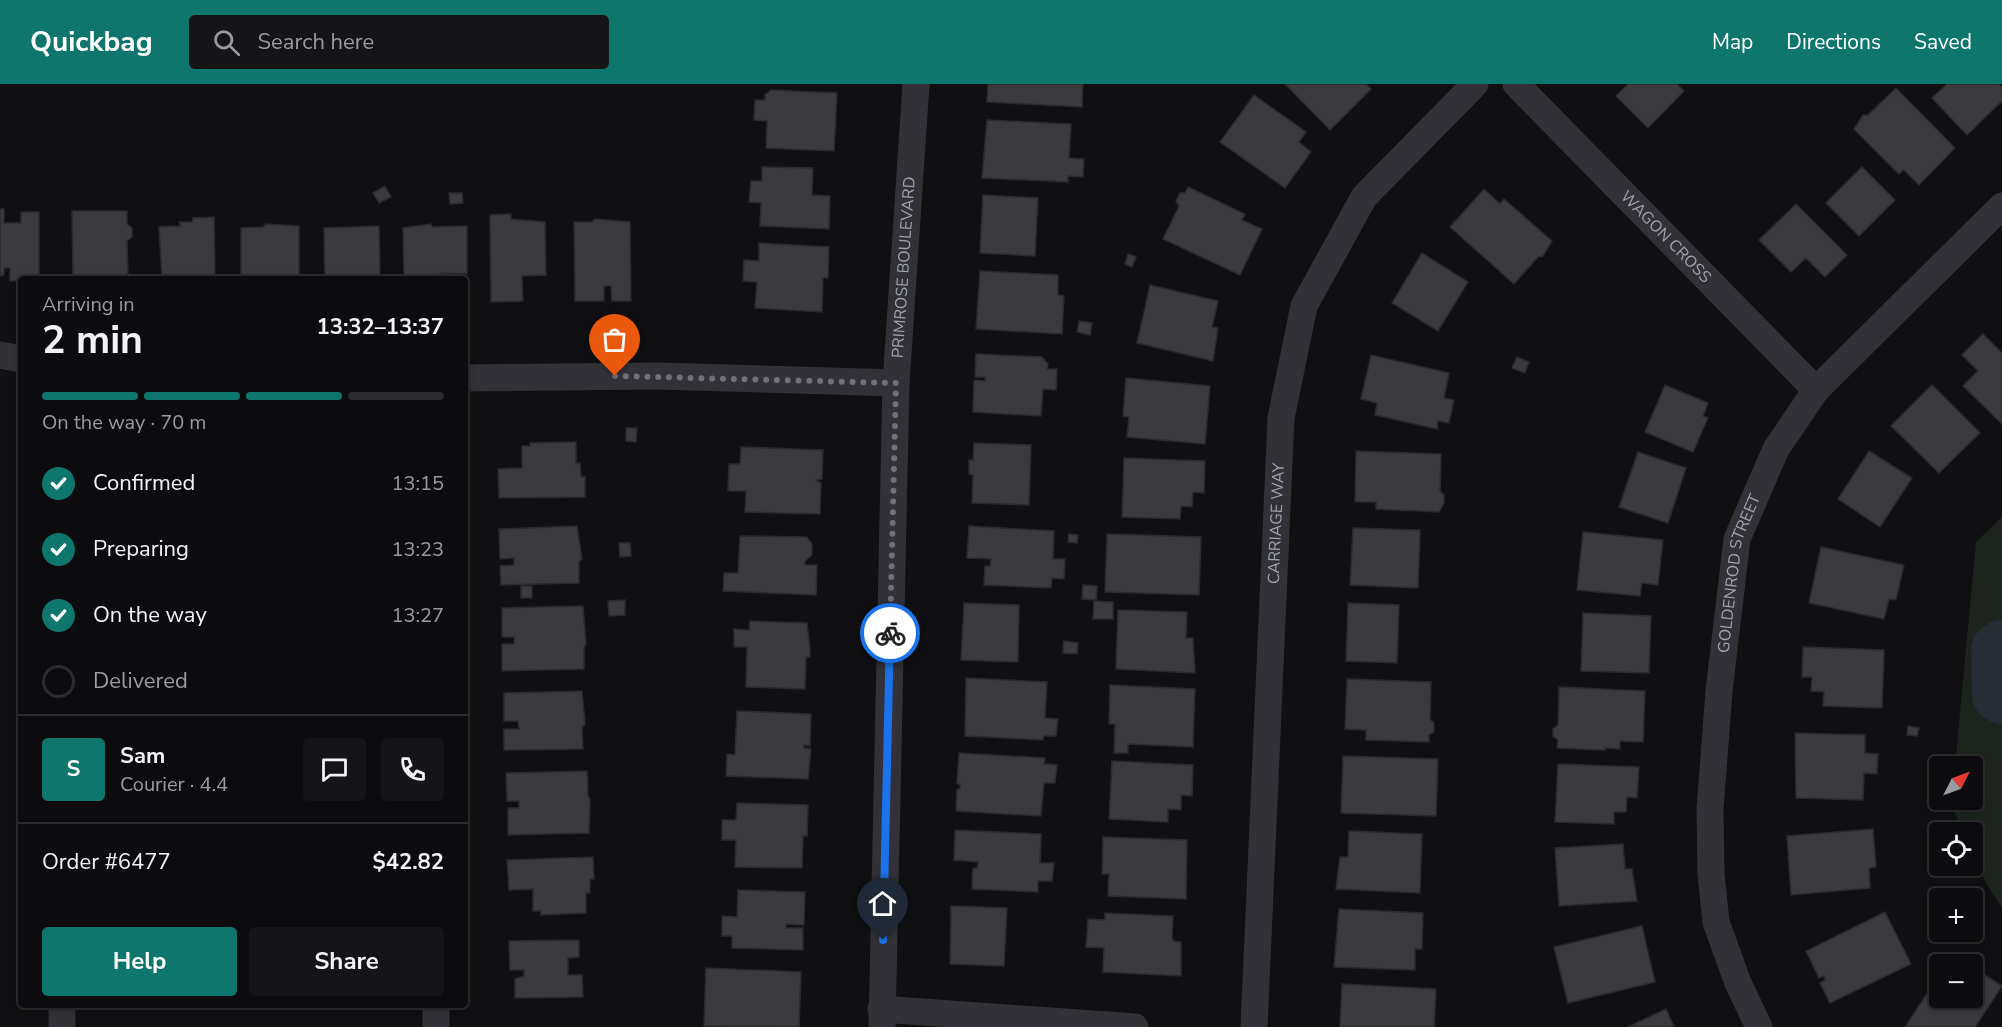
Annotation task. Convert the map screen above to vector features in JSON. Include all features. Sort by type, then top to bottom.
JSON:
[{"type":"street","name":"PRIMROSE BOULEVARD","points":[[882,1018],[896,383],[916,84]]},
{"type":"street","name":"CARRIAGE WAY","points":[[1254,1027],[1281,418],[1304,306],[1364,197],[1475,84]]},
{"type":"street","name":"WAGON CROSS","points":[[1516,84],[1816,390]]},
{"type":"street","name":"GOLDENROD STREET","points":[[1759,1027],[1738,983],[1716,921],[1711,874],[1710,809],[1719,691],[1737,538],[1776,449],[1816,390],[2002,206]]},
{"type":"street","points":[[0,355],[18,358]]},
{"type":"street","points":[[468,378],[658,376],[896,383]]},
{"type":"street","points":[[62,1008],[62,1027]]},
{"type":"street","points":[[436,1008],[436,1027]]},
{"type":"street","points":[[882,1018],[1135,1027]]},
{"type":"shaded area","points":[[2002,517],[2002,907],[1983,876],[1983,822],[1959,822],[1954,810],[1983,810],[1983,756],[1956,756],[1976,542]]},
{"type":"building","points":[[988,84],[1083,84],[1082,107],[987,102]]},
{"type":"building","points":[[1285,84],[1366,84],[1371,89],[1330,130]]},
{"type":"building","points":[[1628,84],[1677,84],[1684,91],[1648,128],[1616,96]]},
{"type":"building","points":[[1947,84],[1999,84],[2002,87],[2002,101],[1967,135],[1932,98]]},
{"type":"building","points":[[1896,88],[1955,148],[1919,185],[1904,170],[1899,174],[1854,129],[1863,115],[1868,115]]},
{"type":"building","points":[[771,90],[837,93],[834,151],[766,148],[767,121],[754,120],[755,100],[765,100],[765,95]]},
{"type":"building","points":[[1254,95],[1306,132],[1299,142],[1311,152],[1285,188],[1220,142]]},
{"type":"building","points":[[987,120],[1071,124],[1069,158],[1084,159],[1083,177],[1068,176],[1068,182],[982,178]]},
{"type":"building","points":[[762,167],[813,168],[812,195],[830,196],[829,229],[760,226],[761,203],[749,202],[751,181],[762,181]]},
{"type":"building","points":[[1862,167],[1895,200],[1859,236],[1826,203]]},
{"type":"building","points":[[385,186],[391,197],[379,203],[373,193]]},
{"type":"building","points":[[1188,187],[1245,214],[1242,220],[1262,229],[1240,275],[1163,239],[1179,206],[1176,201],[1180,193],[1185,193]]},
{"type":"building","points":[[1484,189],[1500,204],[1504,199],[1552,241],[1543,256],[1538,257],[1514,284],[1450,227]]},
{"type":"building","points":[[449,193],[462,193],[463,203],[450,204]]},
{"type":"building","points":[[983,195],[1038,198],[1035,256],[980,253]]},
{"type":"building","points":[[1796,204],[1847,255],[1825,277],[1806,258],[1791,272],[1759,240]]},
{"type":"building","points":[[0,209],[4,209],[4,223],[21,223],[21,212],[39,212],[39,276],[18,276],[18,280],[10,281],[10,268],[4,268],[4,275],[0,276]]},
{"type":"building","points":[[72,211],[127,211],[127,224],[132,228],[132,237],[127,241],[128,276],[73,276]]},
{"type":"building","points":[[511,214],[511,219],[545,222],[546,275],[522,276],[523,301],[491,302],[490,215]]},
{"type":"building","points":[[214,217],[215,276],[162,276],[159,227],[180,226],[179,222],[192,222],[193,218]]},
{"type":"building","points":[[595,219],[630,222],[631,301],[612,301],[611,286],[604,286],[604,301],[575,301],[574,222],[592,222]]},
{"type":"building","points":[[266,224],[299,226],[299,276],[241,276],[241,228],[263,227]]},
{"type":"building","points":[[431,224],[432,227],[467,226],[467,274],[440,273],[440,276],[404,276],[403,228]]},
{"type":"building","points":[[379,226],[380,276],[325,276],[324,228]]},
{"type":"building","points":[[759,243],[829,247],[828,278],[823,278],[822,312],[755,308],[757,282],[743,281],[744,260],[759,261]]},
{"type":"building","points":[[1422,253],[1468,282],[1438,331],[1392,303]]},
{"type":"building","points":[[1128,254],[1136,257],[1132,267],[1125,264]]},
{"type":"building","points":[[980,271],[1058,275],[1058,295],[1064,296],[1062,334],[976,329]]},
{"type":"building","points":[[1150,285],[1218,301],[1212,327],[1218,328],[1213,361],[1137,343]]},
{"type":"building","points":[[1079,321],[1092,323],[1090,335],[1077,332]]},
{"type":"building","points":[[1983,334],[2002,353],[2002,424],[1963,386],[1978,371],[1962,355]]},
{"type":"building","points":[[976,354],[1042,357],[1048,364],[1047,369],[1057,369],[1056,390],[1043,389],[1041,416],[973,412],[974,380],[985,381],[985,377],[975,377]]},
{"type":"building","points":[[1371,355],[1449,373],[1444,398],[1454,400],[1449,423],[1438,421],[1437,429],[1375,415],[1377,403],[1361,399]]},
{"type":"building","points":[[1517,357],[1529,362],[1525,373],[1512,368]]},
{"type":"building","points":[[1126,378],[1210,386],[1205,444],[1127,437],[1129,417],[1123,416]]},
{"type":"building","points":[[1665,385],[1708,403],[1703,416],[1708,418],[1693,452],[1645,432]]},
{"type":"building","points":[[1932,385],[1980,433],[1939,473],[1891,426]]},
{"type":"building","points":[[626,428],[637,428],[636,442],[626,441]]},
{"type":"building","points":[[576,442],[576,464],[580,463],[581,477],[585,477],[585,497],[499,498],[498,469],[522,468],[522,446],[530,446],[530,443]]},
{"type":"building","points":[[974,443],[1031,445],[1029,505],[972,503],[973,475],[969,474],[969,460],[973,460]]},
{"type":"building","points":[[741,447],[823,450],[822,479],[816,480],[821,483],[820,514],[745,512],[746,491],[728,491],[729,464],[740,464]]},
{"type":"building","points":[[1356,451],[1441,454],[1440,491],[1444,495],[1444,503],[1439,512],[1376,509],[1376,502],[1355,502]]},
{"type":"building","points":[[1869,451],[1912,478],[1880,527],[1838,499]]},
{"type":"building","points":[[1638,452],[1686,468],[1668,523],[1619,507]]},
{"type":"building","points":[[1124,458],[1205,461],[1204,493],[1193,492],[1192,507],[1181,506],[1180,519],[1122,517]]},
{"type":"building","points":[[577,526],[582,559],[579,562],[579,583],[501,585],[500,566],[514,565],[514,558],[500,559],[499,529]]},
{"type":"building","points":[[969,526],[1054,531],[1053,559],[1065,559],[1064,579],[1052,578],[1051,588],[984,585],[985,566],[990,566],[991,559],[967,558]]},
{"type":"building","points":[[1353,528],[1420,530],[1418,588],[1350,585]]},
{"type":"building","points":[[1583,532],[1663,540],[1658,585],[1642,583],[1640,596],[1577,590]]},
{"type":"building","points":[[1069,534],[1078,535],[1077,543],[1068,542]]},
{"type":"building","points":[[1107,534],[1201,537],[1199,595],[1105,592]]},
{"type":"building","points":[[740,536],[807,537],[812,544],[812,555],[805,561],[805,565],[817,565],[816,595],[723,591],[724,573],[738,573]]},
{"type":"building","points":[[619,543],[630,543],[631,556],[620,557]]},
{"type":"building","points":[[1821,547],[1904,565],[1896,600],[1889,599],[1884,619],[1809,603]]},
{"type":"building","points":[[1083,585],[1097,586],[1096,600],[1082,599]]},
{"type":"building","points":[[521,586],[532,586],[532,598],[521,598]]},
{"type":"building","points":[[625,600],[625,615],[609,616],[608,601]]},
{"type":"building","points":[[1094,601],[1113,602],[1113,619],[1093,619]]},
{"type":"building","points":[[964,603],[1019,605],[1018,662],[961,660]]},
{"type":"building","points":[[1348,603],[1399,605],[1397,663],[1346,661]]},
{"type":"building","points":[[583,606],[586,644],[584,669],[502,671],[502,644],[514,644],[514,637],[502,637],[502,608]]},
{"type":"building","points":[[1118,610],[1187,612],[1186,638],[1193,638],[1195,673],[1116,669]]},
{"type":"building","points":[[1583,613],[1651,616],[1649,673],[1581,671]]},
{"type":"building","points":[[750,621],[807,623],[810,657],[806,657],[805,689],[746,687],[747,647],[734,647],[734,629],[749,630]]},
{"type":"building","points":[[1064,641],[1078,643],[1077,654],[1063,653]]},
{"type":"building","points":[[1803,647],[1884,650],[1882,708],[1823,706],[1824,692],[1811,691],[1812,677],[1802,677]]},
{"type":"building","points":[[966,678],[1047,682],[1045,718],[1058,719],[1056,736],[1044,736],[1043,740],[965,736]]},
{"type":"building","points":[[1347,679],[1431,682],[1430,719],[1434,723],[1434,732],[1429,735],[1429,742],[1366,740],[1366,730],[1345,729]]},
{"type":"building","points":[[1110,685],[1195,689],[1193,747],[1128,744],[1128,753],[1114,753],[1115,724],[1109,724]]},
{"type":"building","points":[[1559,687],[1645,691],[1643,742],[1620,741],[1620,749],[1557,748],[1558,740],[1553,736],[1553,729],[1558,725]]},
{"type":"building","points":[[582,691],[585,724],[582,728],[583,749],[504,750],[504,729],[519,729],[518,721],[504,721],[504,693]]},
{"type":"building","points":[[737,711],[811,714],[810,746],[804,745],[804,748],[811,749],[808,779],[726,776],[727,754],[735,755]]},
{"type":"building","points":[[1908,726],[1919,728],[1917,736],[1907,735]]},
{"type":"building","points":[[1795,733],[1865,735],[1865,753],[1878,754],[1877,774],[1864,773],[1863,800],[1796,798]]},
{"type":"building","points":[[959,753],[1045,758],[1044,764],[1057,765],[1055,783],[1044,783],[1041,816],[956,811],[957,789],[960,789],[960,784],[957,784]]},
{"type":"building","points":[[1343,756],[1438,759],[1436,816],[1341,813]]},
{"type":"building","points":[[1112,761],[1193,765],[1192,796],[1181,795],[1181,810],[1168,809],[1168,822],[1109,819]]},
{"type":"building","points":[[1558,764],[1639,767],[1637,798],[1627,797],[1626,812],[1614,812],[1614,824],[1555,822]]},
{"type":"building","points":[[587,771],[590,799],[589,833],[508,835],[508,808],[519,808],[519,801],[507,801],[506,773]]},
{"type":"building","points":[[737,803],[808,805],[807,836],[803,836],[802,868],[735,867],[736,840],[722,840],[722,820],[736,820]]},
{"type":"building","points":[[1873,829],[1876,867],[1869,868],[1870,888],[1791,895],[1787,836]]},
{"type":"building","points":[[955,830],[1041,834],[1040,863],[1054,863],[1052,881],[1038,881],[1038,892],[972,889],[973,868],[977,868],[978,862],[954,860]]},
{"type":"building","points":[[1349,831],[1422,834],[1420,893],[1336,889],[1340,857],[1348,857]]},
{"type":"building","points":[[1103,837],[1187,840],[1186,899],[1108,896],[1109,874],[1102,874]]},
{"type":"building","points":[[1623,844],[1625,869],[1632,869],[1637,901],[1559,906],[1555,848]]},
{"type":"building","points":[[593,857],[594,879],[590,879],[590,893],[586,893],[586,913],[541,915],[541,911],[533,911],[533,889],[509,890],[507,860]]},
{"type":"building","points":[[738,890],[805,892],[804,925],[786,924],[786,928],[803,928],[803,950],[732,948],[732,936],[722,936],[722,916],[737,917]]},
{"type":"building","points":[[951,906],[1007,908],[1004,966],[950,964]]},
{"type":"building","points":[[1339,909],[1423,913],[1422,949],[1415,949],[1415,970],[1334,967]]},
{"type":"building","points":[[1885,912],[1911,964],[1830,1003],[1820,983],[1825,980],[1824,976],[1819,978],[1806,951]]},
{"type":"building","points":[[1105,913],[1173,916],[1172,938],[1174,941],[1181,942],[1181,976],[1103,972],[1104,948],[1086,947],[1088,919],[1105,920]]},
{"type":"building","points":[[1642,926],[1655,982],[1568,1003],[1554,947]]},
{"type":"building","points":[[579,940],[579,957],[568,958],[568,975],[582,975],[583,997],[515,998],[515,979],[524,976],[524,970],[510,970],[509,941]]},
{"type":"building","points":[[706,968],[801,972],[799,1027],[704,1026]]},
{"type":"building","points":[[1983,974],[2002,986],[1975,1027],[1905,1027],[1929,991],[1929,1008],[1983,1008]]},
{"type":"building","points":[[1342,984],[1436,989],[1434,1027],[1340,1027]]},
{"type":"building","points":[[1666,1009],[1674,1027],[1628,1027]]},
{"type":"waterway","points":[[2002,647],[1998,650],[1999,695],[2002,697]]},
{"type":"way so far","points":[[615,376],[896,383],[890,633]]},
{"type":"route","points":[[883,940],[890,633]]}]
